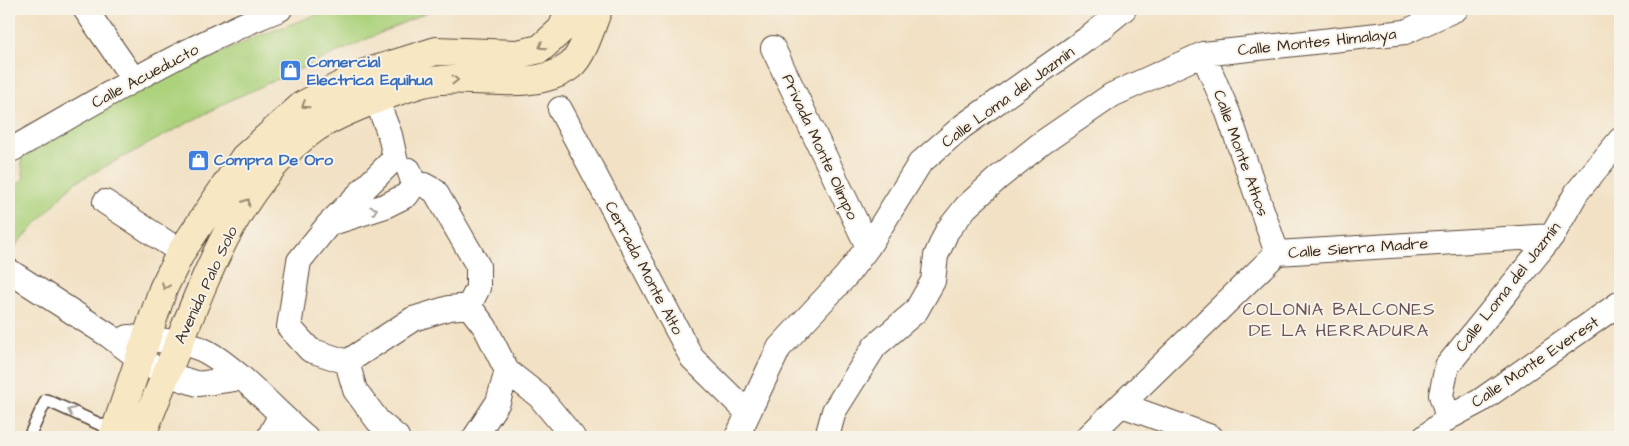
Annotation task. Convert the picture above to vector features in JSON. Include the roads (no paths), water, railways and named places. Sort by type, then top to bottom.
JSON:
[{"type":"main road","name":"Avenida Palo Solo","points":[[114,434],[163,289],[181,252],[244,158],[303,105],[365,73],[436,50],[518,54],[540,49],[562,28],[570,9]]},
{"type":"main road","name":"Avenida Palo Solo","points":[[141,437],[196,298],[225,236],[265,173],[315,128],[377,99],[439,80],[518,81],[550,77],[571,66],[583,45],[598,9]]},
{"type":"street","points":[[85,9],[134,80]]},
{"type":"street","name":"Calle Acueducto","points":[[13,149],[250,14],[280,9]]},
{"type":"street","name":"Calle Loma del Jazmín","points":[[737,437],[779,348],[846,276],[868,247],[920,163],[963,126],[1091,36],[1124,9]]},
{"type":"street","name":"Calle Montes Himalaya","points":[[827,437],[834,411],[875,346],[916,311],[933,281],[936,256],[947,231],[966,208],[998,178],[1042,143],[1112,95],[1203,54],[1404,32],[1456,9]]},
{"type":"street","name":"Privada Monte Olimpo","points":[[774,48],[868,247]]},
{"type":"street","name":"Calle Monte Athos","points":[[1203,54],[1228,114],[1277,253]]},
{"type":"street","points":[[365,73],[377,99],[395,158],[404,163],[414,184]]},
{"type":"street","name":"Cerrada Monte Alto","points":[[560,109],[692,358],[748,413]]},
{"type":"street","name":"Calle Loma del Jazmín","points":[[1448,418],[1441,395],[1447,366],[1552,236],[1577,192],[1620,140]]},
{"type":"street","points":[[347,362],[310,350],[289,327],[299,261],[328,225],[395,158]]},
{"type":"street","points":[[328,225],[385,206],[407,195],[414,184]]},
{"type":"street","points":[[414,184],[424,185],[435,191],[478,266],[478,288],[469,306]]},
{"type":"street","points":[[105,202],[181,252]]},
{"type":"street","name":"Calle Sierra Madre","points":[[1088,437],[1122,406],[1178,348],[1277,253],[1552,236]]},
{"type":"street","points":[[9,271],[108,334],[143,350],[166,374],[198,384],[241,378]]},
{"type":"street","name":"Calle Monte Everest","points":[[1448,418],[1480,401],[1620,303]]},
{"type":"street","points":[[347,362],[413,319],[449,308],[469,306]]},
{"type":"street","points":[[469,306],[485,327],[506,372],[539,396],[573,437]]},
{"type":"street","points":[[143,350],[179,344],[207,352],[241,378],[280,416],[306,437]]},
{"type":"street","points":[[347,362],[355,390],[378,421],[397,437]]},
{"type":"street","points":[[475,437],[498,402],[506,372]]},
{"type":"street","points":[[1122,406],[1211,437]]},
{"type":"street","points":[[269,437],[280,416]]},
{"type":"street","points":[[1425,437],[1448,418]]},
{"type":"lane","points":[[29,437],[46,400],[114,434]]},
{"type":"place","name":"Comercial Electrica Equihua","points":[[291,71]]},
{"type":"place","name":"Compra De Oro","points":[[198,160]]},
{"type":"district","name":"COLONIA BALCONES DE LA HERRADURA","points":[[1339,319]]}]
